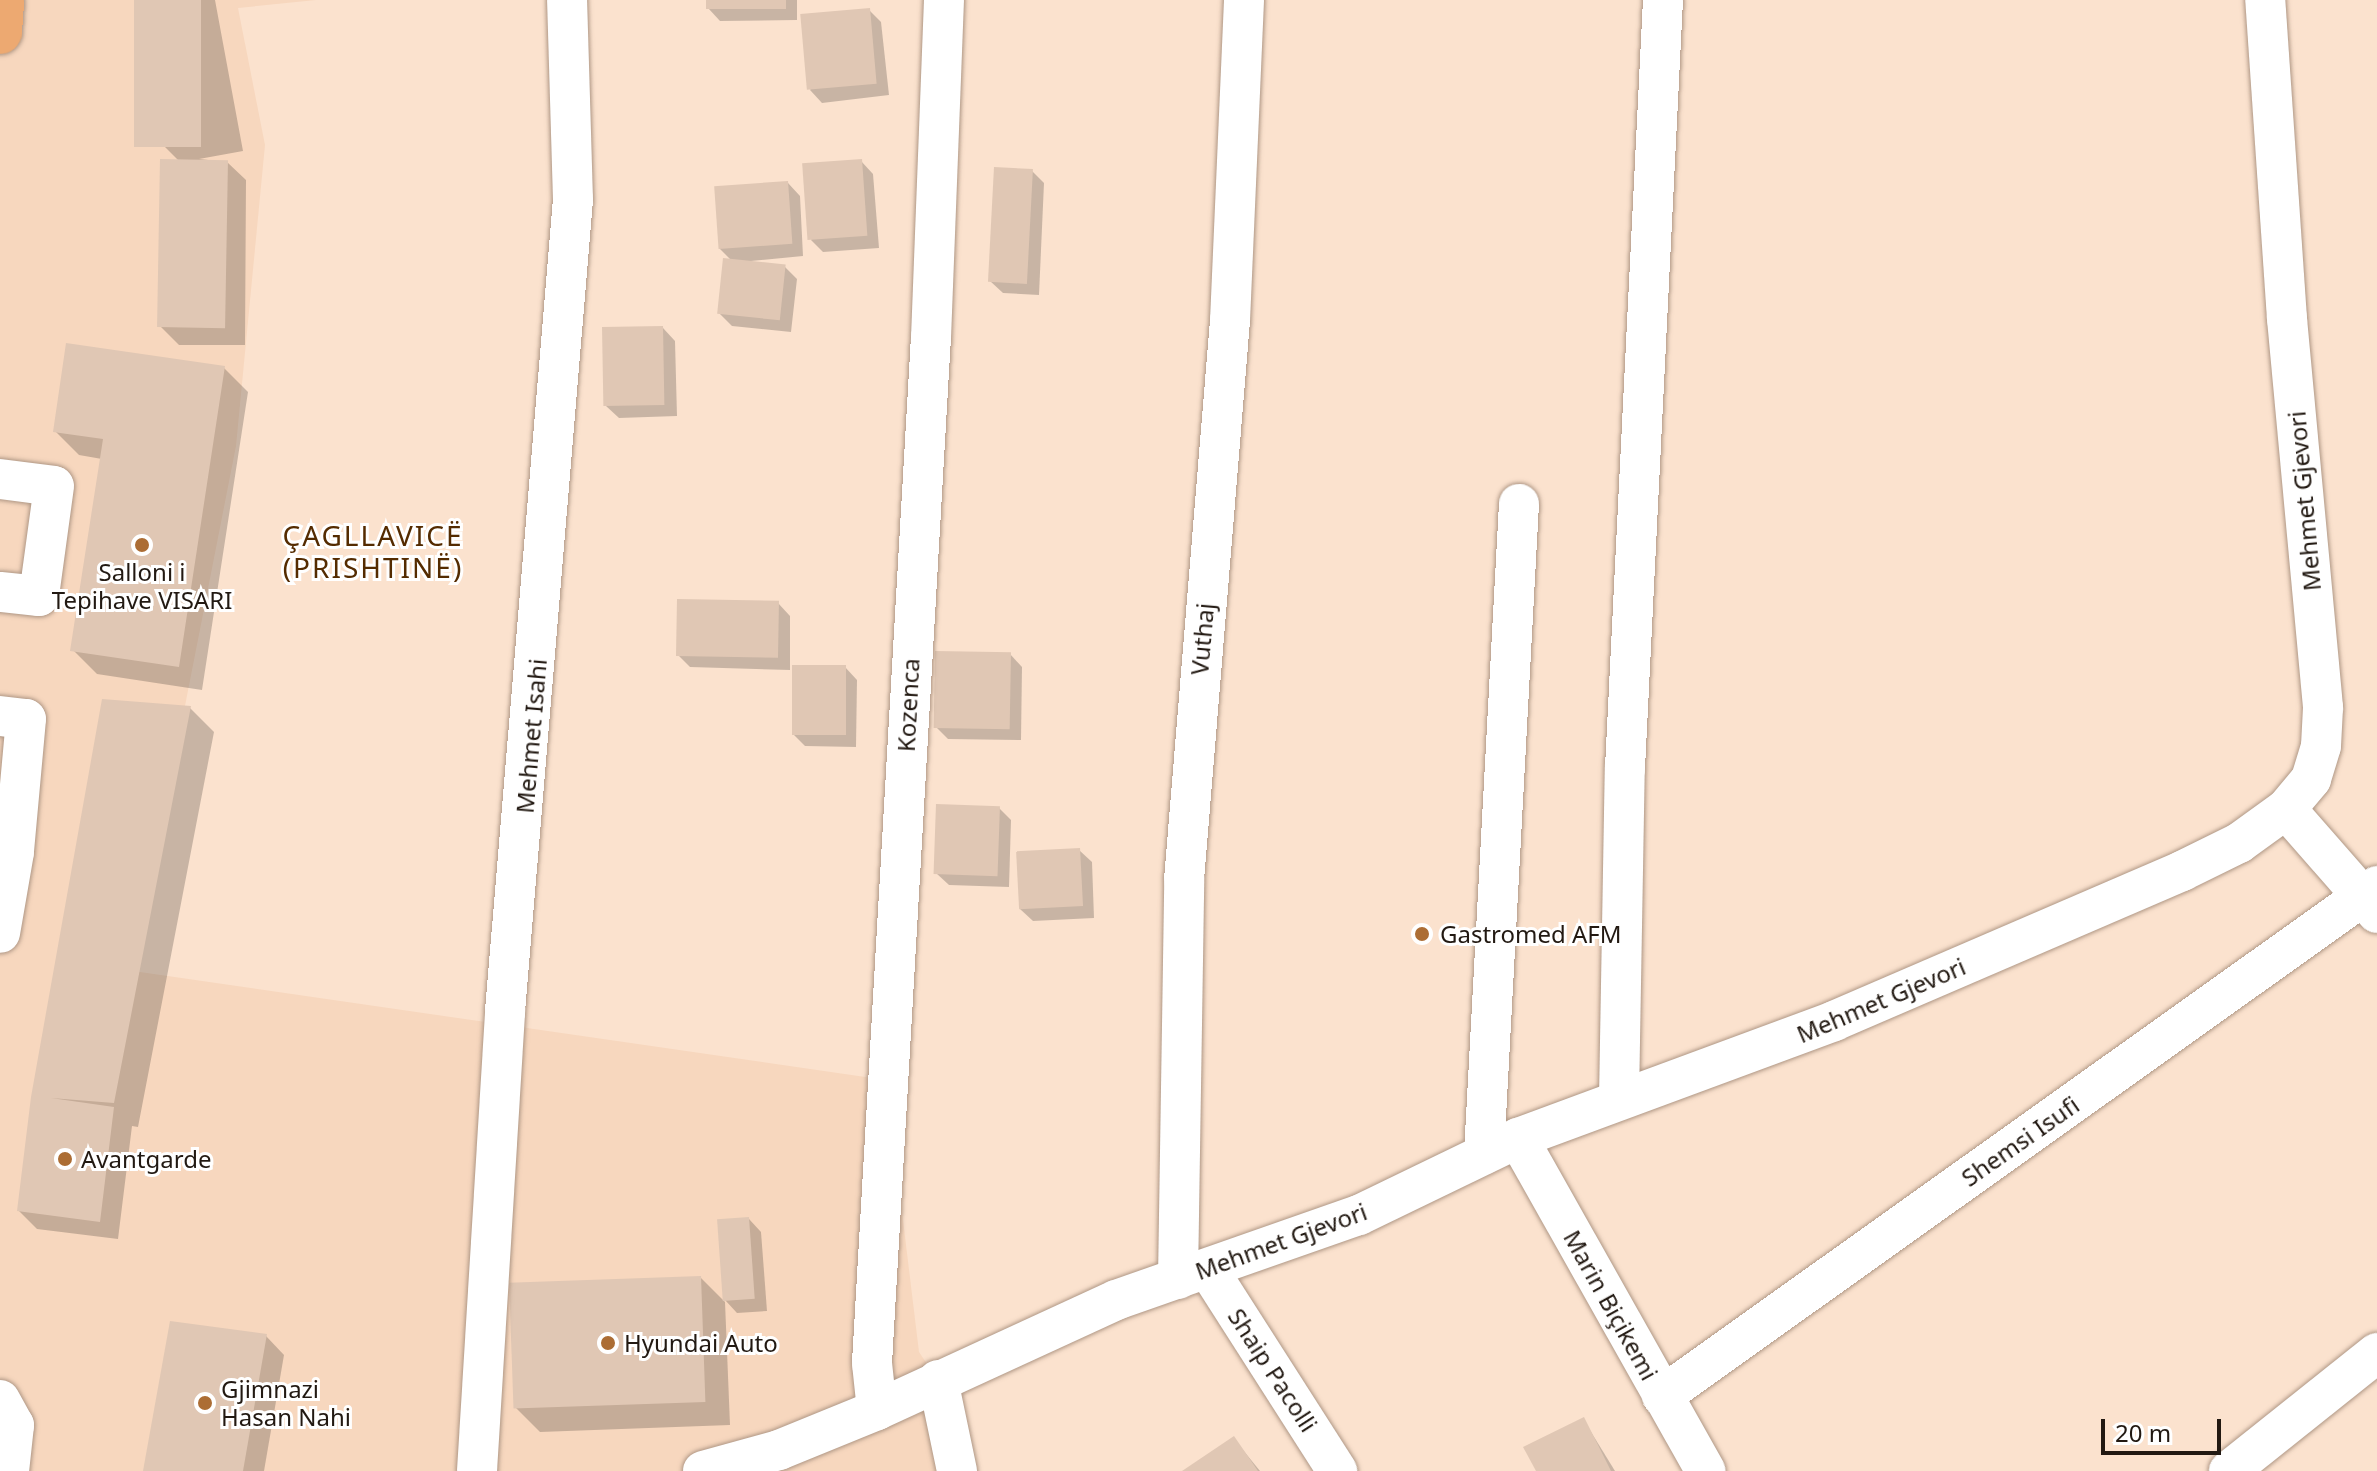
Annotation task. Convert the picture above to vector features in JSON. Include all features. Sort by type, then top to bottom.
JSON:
[{"type":"highway","points":[[0,32],[2,0]]},
{"type":"street","name":"Mehmet Isahi","points":[[477,1471],[505,1011],[573,200],[567,0]]},
{"type":"street","name":"Kozenca","points":[[877,1410],[872,1363],[931,338],[944,0]]},
{"type":"street","name":"Vuthaj","points":[[1193,1274],[1184,880],[1230,321],[1244,0]]},
{"type":"street","points":[[1619,1099],[1625,768],[1663,0]]},
{"type":"street","name":"Mehmet Gjevori","points":[[703,1471],[779,1450],[877,1410],[1047,1328],[1359,1215],[1501,1146],[1619,1099],[1834,1021],[2168,877],[2239,843],[2286,809],[2311,779],[2321,746],[2323,707],[2287,319],[2265,0]]},
{"type":"street","points":[[0,479],[54,486],[39,596],[0,592]]},
{"type":"street","points":[[1501,1146],[1519,504]]},
{"type":"street","points":[[0,716],[26,719],[14,852],[0,933]]},
{"type":"street","points":[[2286,809],[2372,899]]},
{"type":"street","name":"Shemsi Isufi","points":[[1662,1396],[2372,899]]},
{"type":"street","name":"Marin Biçikemi","points":[[1501,1146],[1662,1396],[1706,1471]]},
{"type":"street","name":"Shaip Pacolli","points":[[1193,1274],[1337,1471]]},
{"type":"street","points":[[2229,1471],[2377,1353]]},
{"type":"street","points":[[938,1380],[957,1471]]},
{"type":"street","points":[[0,1400],[14,1425],[9,1471]]},
{"type":"shaded area","points":[[0,0],[316,0],[238,8],[265,145],[236,446],[133,971],[886,1080],[919,1352],[938,1380],[956,1471],[0,1471]]},
{"type":"building","points":[[134,0],[201,0],[201,147],[134,147]]},
{"type":"building","points":[[706,0],[786,0],[786,9],[706,9]]},
{"type":"building","points":[[870,8],[877,84],[807,90],[800,14]]},
{"type":"building","points":[[160,159],[228,160],[225,328],[157,327]]},
{"type":"building","points":[[862,159],[867,236],[808,240],[802,163]]},
{"type":"building","points":[[994,167],[1033,169],[1027,284],[988,282]]},
{"type":"building","points":[[788,181],[792,244],[719,249],[714,186]]},
{"type":"building","points":[[723,258],[786,265],[780,320],[717,314]]},
{"type":"building","points":[[663,326],[664,405],[603,406],[602,327]]},
{"type":"building","name":"Salloni i Tepihave VISARI","points":[[66,343],[225,366],[179,667],[70,651],[103,439],[53,432]]},
{"type":"building","points":[[677,599],[779,601],[778,658],[676,656]]},
{"type":"building","points":[[935,651],[1011,652],[1010,729],[934,728]]},
{"type":"building","points":[[792,665],[846,665],[846,735],[792,735]]},
{"type":"building","points":[[102,699],[191,706],[114,1103],[51,1098],[114,1107],[100,1222],[17,1211],[31,1097]]},
{"type":"building","points":[[936,804],[1000,806],[998,876],[934,874]]},
{"type":"building","points":[[1080,848],[1083,906],[1019,909],[1016,851]]},
{"type":"building","points":[[749,1217],[755,1299],[723,1301],[717,1219]]},
{"type":"building","name":"Hyundai Auto","points":[[701,1276],[705,1402],[514,1409],[509,1283]]},
{"type":"building","name":"Gjimnazi Hasan Nahi","points":[[170,1321],[267,1334],[243,1471],[143,1471]]},
{"type":"building","points":[[1584,1417],[1611,1471],[1536,1471],[1523,1447]]},
{"type":"building","points":[[1234,1436],[1258,1471],[1182,1471]]},
{"type":"place","name":"Salloni i Tepihave VISARI","points":[[142,545]]},
{"type":"place","name":"Gastromed AFM","points":[[1422,934]]},
{"type":"place","name":"Avantgarde","points":[[65,1159]]},
{"type":"place","name":"Hyundai Auto","points":[[608,1343]]},
{"type":"place","name":"Gjimnazi Hasan Nahi","points":[[205,1403]]},
{"type":"district","name":"ÇAGLLAVICË (PRISHTINË)","points":[[373,551]]}]
